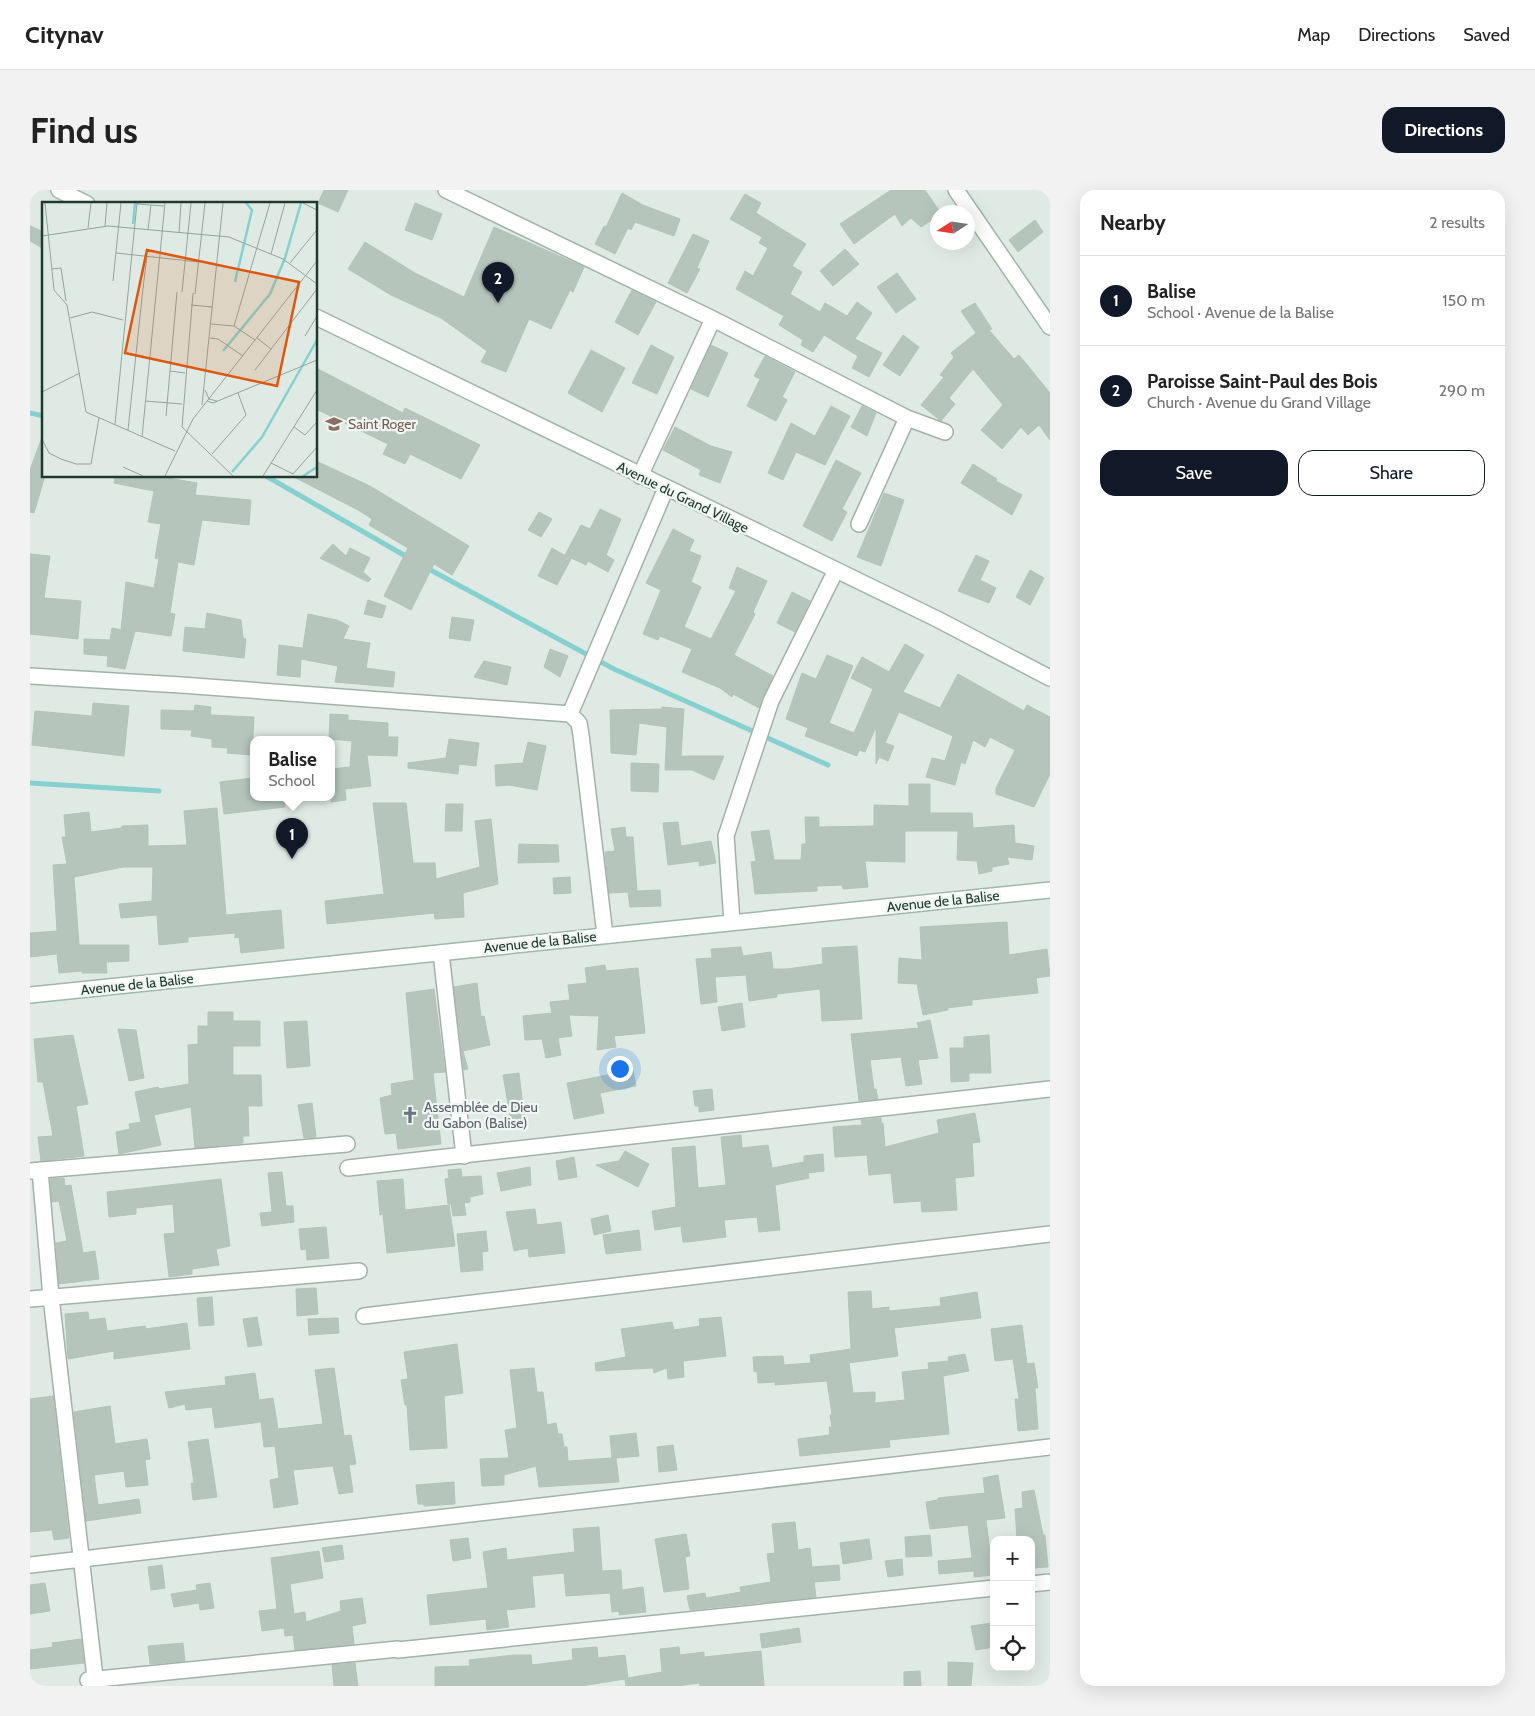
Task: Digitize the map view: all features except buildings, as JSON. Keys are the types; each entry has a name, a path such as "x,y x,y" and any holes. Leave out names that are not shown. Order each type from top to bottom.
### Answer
{"street":[{"path":"59,190 83,202"},
{"path":"446,190 713,319 907,418 944,432"},
{"path":"956,190 1050,327"},
{"name":"Avenue du Grand Village","path":"318,318 836,570 1050,678"},
{"path":"640,476 713,319"},
{"path":"859,524 907,418"},
{"path":"570,714 666,488"},
{"path":"732,922 726,836 771,701 836,570"},
{"path":"30,676 181,684 570,714 579,723 581,735 605,935"},
{"name":"Avenue de la Balise","path":"30,995 1050,890"},
{"path":"441,953 464,1156"},
{"path":"348,1168 1050,1089"},
{"path":"347,1144 35,1171 83,1561 93,1681 990,1588"},
{"path":"364,1316 1050,1234"},
{"path":"30,1299 360,1271"},
{"path":"30,1565 83,1561 1050,1447"},
{"path":"1035,1584 1050,1582"}],"waterway":[{"path":"30,413 42,416"},
{"path":"269,478 409,558"},
{"path":"425,567 614,669 828,765"},
{"path":"30,783 159,791"}],"place":[{"name":"Paroisse Saint-Paul des Bois","path":"498,303"},
{"name":"Saint Roger","path":"334,424"},
{"name":"Balise","path":"292,859"},
{"name":"Assemblée de Dieu du Gabon (Balise)","path":"410,1115"}]}
